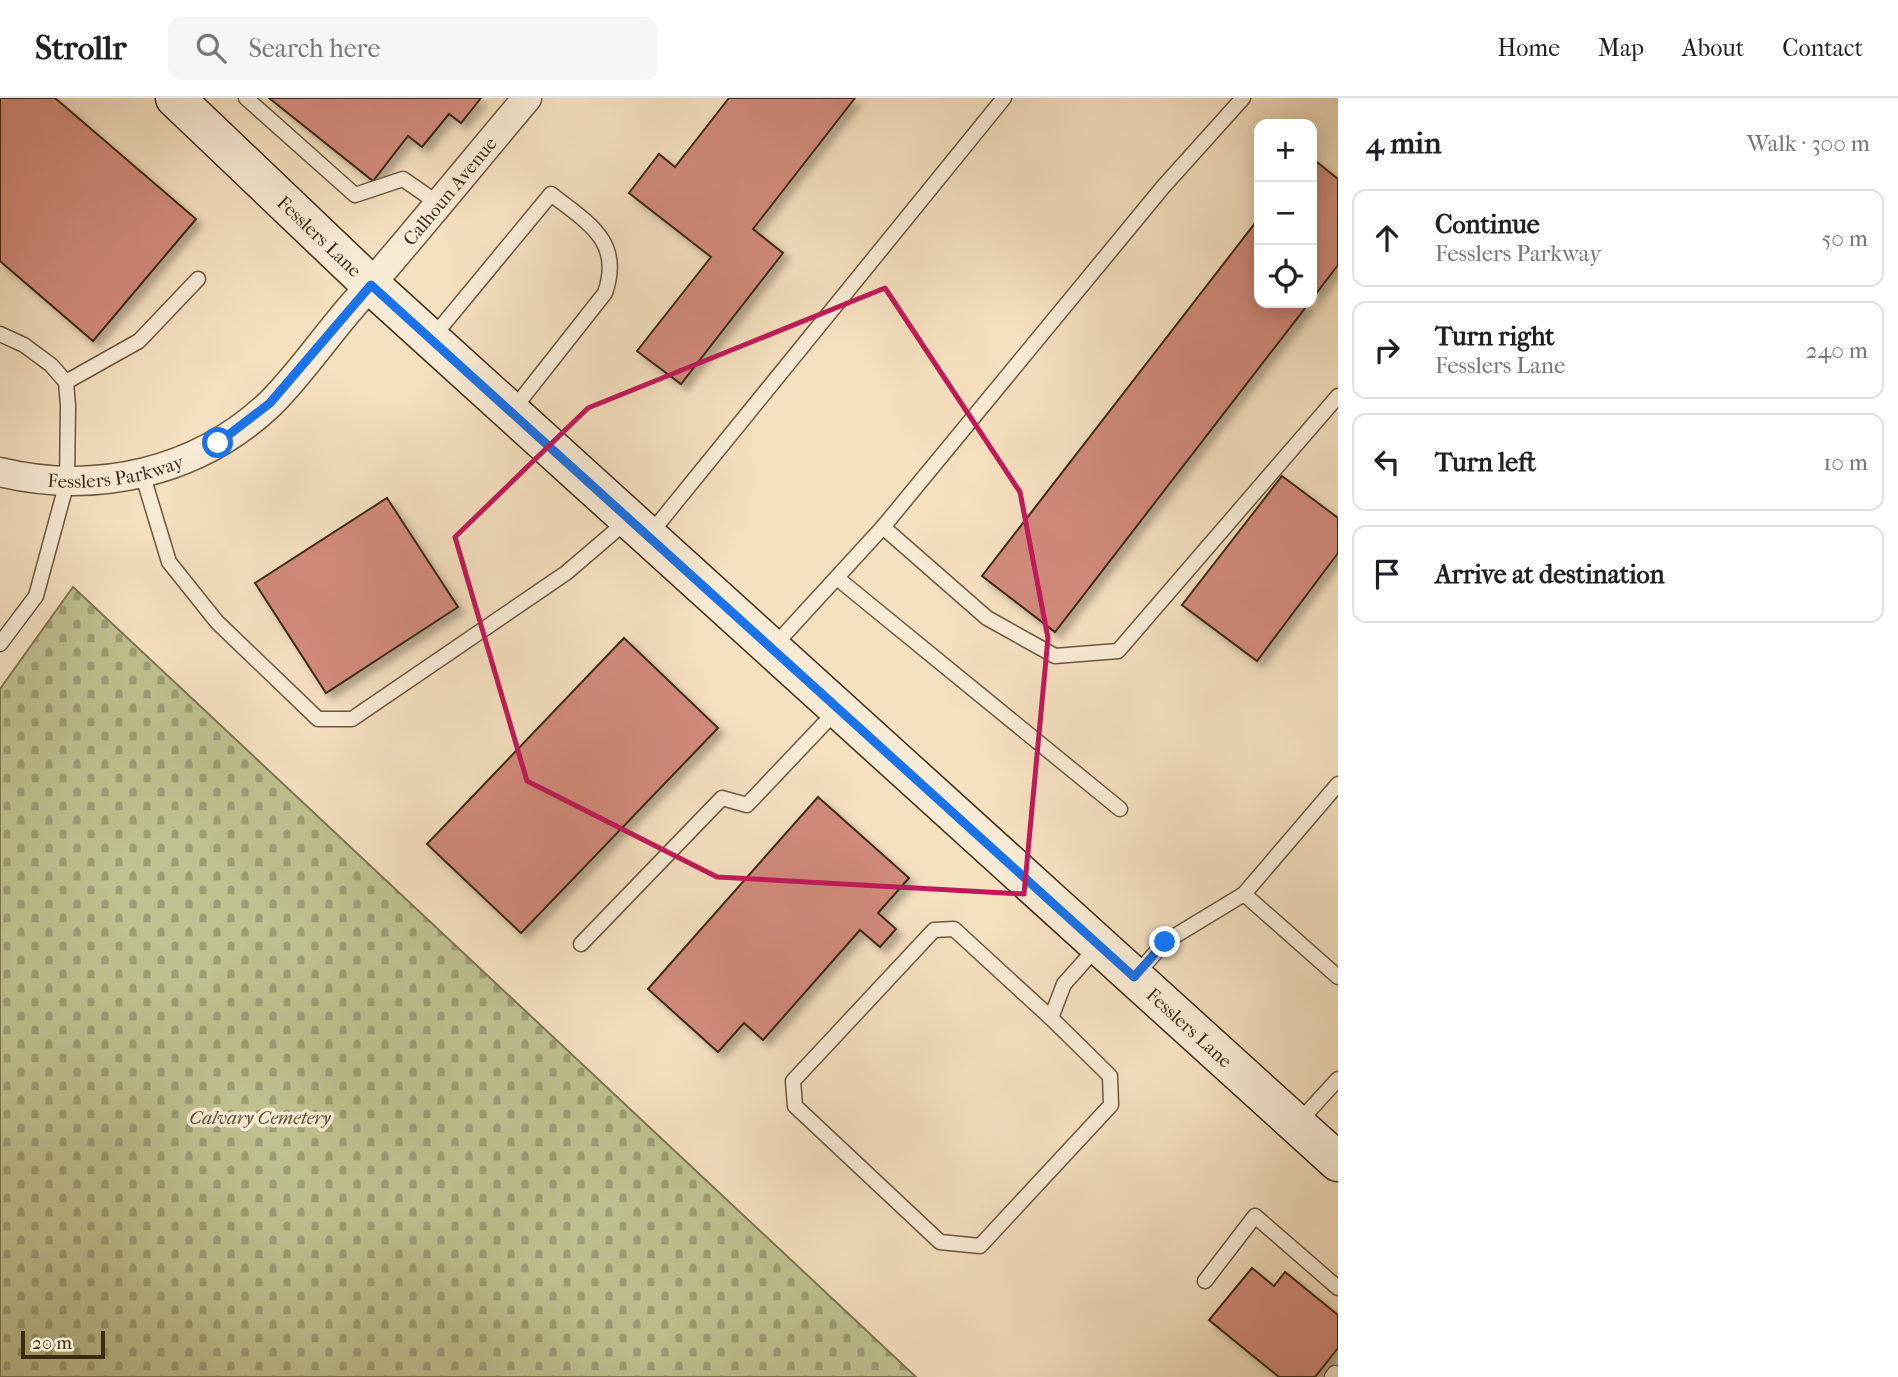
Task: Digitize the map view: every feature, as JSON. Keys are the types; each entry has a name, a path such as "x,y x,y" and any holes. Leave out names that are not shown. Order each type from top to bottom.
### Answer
{"main road":[{"name":"Fesslers Lane","path":"175,98 431,340 1338,1162"}],"street":[{"name":"Calhoun Avenue","path":"371,285 527,98"},
{"name":"Fesslers Parkway","path":"0,472 26,478 92,482 142,473 188,458 245,425 293,379 371,285"}],"lane":[{"path":"246,98 355,195 403,179 439,204"},
{"path":"142,473 169,562 217,622 318,719 352,719 566,573 639,528 1004,98"},
{"path":"771,649 883,527 1163,187 1243,98"},
{"path":"431,340 551,194 591,226 603,238 609,252 609,280 605,293 511,412"},
{"path":"66,382 139,341 198,279"},
{"path":"0,334 24,345 51,365 66,382 67,482 36,596 2,636"},
{"path":"883,527 987,618 1055,656 1118,651 1338,397"},
{"path":"836,578 1120,809"},
{"path":"581,944 722,798 747,805 838,709"},
{"path":"1134,977 1165,942 1244,894 1338,784"},
{"path":"1244,894 1338,977"},
{"path":"954,929 1051,1018 1110,1076 1111,1105 980,1246 940,1242 795,1106 793,1081 934,930 954,929"},
{"path":"1051,1018 1064,984 1099,945"},
{"path":"1297,1124 1338,1079"},
{"path":"1205,1281 1255,1216 1338,1288"},
{"path":"1332,1377 1335,1373 1338,1375"}],"highlighted area":[{"path":"885,288 1020,492 1048,638 1024,894 717,877 527,781 455,537 588,408"}],"green space":[{"name":"Calvary Cemetery","path":"73,587 916,1377 0,1377 0,689"}],"building":[{"path":"0,98 55,98 196,219 93,341 0,261"},
{"path":"269,98 481,98 461,123 449,114 422,147 408,136 373,181"},
{"path":"729,98 855,98 753,229 783,253 681,384 637,351 711,257 629,193 659,154 675,167"},
{"path":"1317,162 1338,179 1338,265 1317,292"},
{"path":"1254,224 1254,308 1305,308 1055,632 982,576"},
{"path":"1282,476 1338,518 1338,553 1257,661 1182,605"},
{"path":"387,498 458,607 326,693 255,583"},
{"path":"624,638 718,728 521,933 427,844"},
{"path":"818,797 909,878 878,913 896,929 880,947 860,930 763,1040 744,1023 718,1052 648,989"},
{"path":"1252,1268 1274,1286 1285,1272 1338,1315 1338,1348 1315,1377 1279,1377 1209,1320"}],"route":[{"path":"218,443 245,425 270,403 371,285 1134,977 1165,942"}]}
